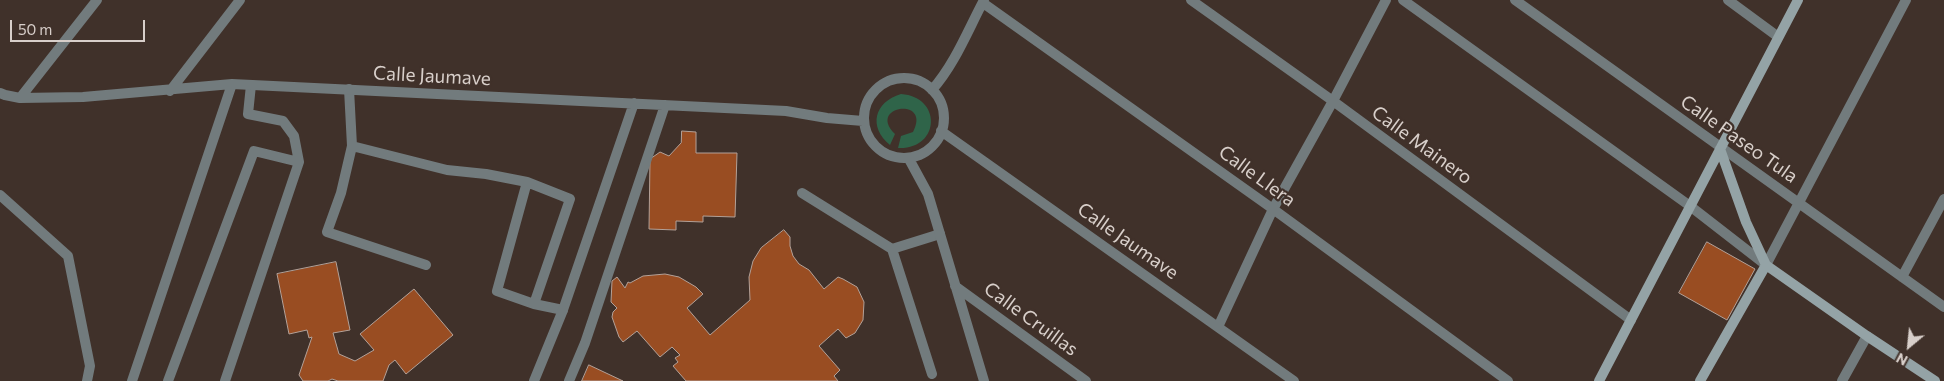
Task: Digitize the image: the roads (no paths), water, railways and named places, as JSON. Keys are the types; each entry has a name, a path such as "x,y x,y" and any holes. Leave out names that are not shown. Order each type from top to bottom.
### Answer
{"main road":[{"path":"1599,381 1777,36 1798,0"},
{"path":"1720,149 1746,222 1766,265 1935,381"},
{"path":"1700,381 1766,265"}],"street":[{"path":"20,98 97,0"},
{"path":"170,91 240,0"},
{"name":"Calle Mainero","path":"1191,0 1334,101 1631,320"},
{"path":"1218,327 1273,209 1334,101 1386,0"},
{"path":"1403,0 1690,206 1766,265 1906,0"},
{"name":"Calle Paseo Tula","path":"1515,0 1720,149 1944,307"},
{"path":"1728,0 1777,36"},
{"path":"932,90 939,82 954,56 983,1"},
{"name":"Calle Llera","path":"983,1 1273,209 1508,381"},
{"path":"903,78 924,83 932,90 942,107 944,118 941,131 932,146 924,153 908,158 893,157 883,153 868,138 863,121 865,108 868,98 883,83 903,78"},
{"path":"132,381 232,84"},
{"name":"Calle Jaumave","path":"0,93 20,98 82,97 170,91 232,84 786,111 828,118 863,121"},
{"path":"225,381 299,162 294,136 283,121 248,114 251,85"},
{"path":"349,90 352,146 341,193 327,232 426,265"},
{"path":"534,381 563,310 634,104"},
{"path":"569,381 585,343 664,105"},
{"name":"Calle Jaumave","path":"941,131 1294,381"},
{"path":"352,146 447,170 486,174 527,182 570,199 534,304"},
{"path":"168,381 254,151 299,162"},
{"path":"908,158 926,189 984,381"},
{"path":"527,182 497,291 534,304 563,310"},
{"path":"802,193 892,248 932,374"},
{"path":"0,195 68,256 90,366 87,381"},
{"path":"1902,277 1944,199"},
{"path":"892,248 940,234"},
{"name":"Calle Cruillas","path":"955,286 1086,381"},
{"path":"1842,381 1867,336"}]}
